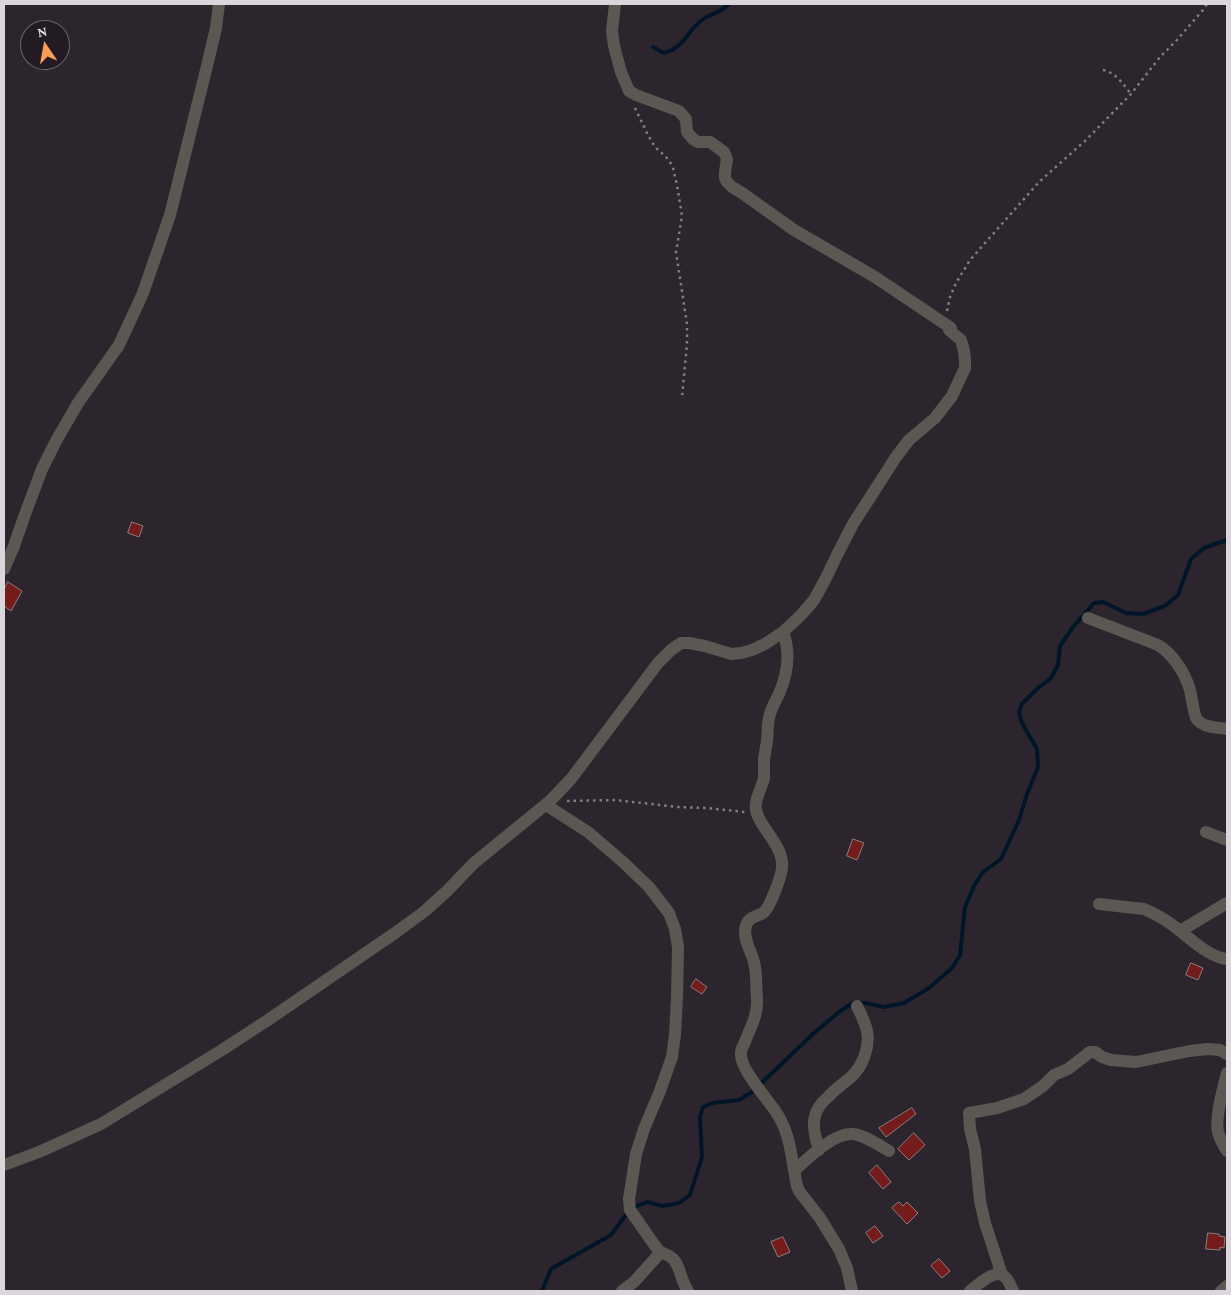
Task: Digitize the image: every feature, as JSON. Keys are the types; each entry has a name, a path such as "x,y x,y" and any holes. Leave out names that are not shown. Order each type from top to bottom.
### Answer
{"street":[{"path":"4,569 46,462 78,403 119,345 143,293 170,215 208,66 220,4"},
{"path":"4,1165 39,1152 101,1124 222,1050 425,911 448,891 474,863 548,803 571,779 653,670 671,650 681,643 705,646 731,654 741,653 765,644 783,632 814,600 852,524 896,457 909,440 935,418 952,396 965,368 965,360 961,340 949,330 951,328 839,255 794,230 732,187 725,178 727,159 724,152 710,142 698,142 693,139 687,132 686,119 679,111 629,91 620,72 614,46 612,31 615,4"},
{"path":"1088,618 1164,649 1179,667 1189,689 1198,722 1207,726 1227,729"},
{"path":"783,632 789,652 788,663 780,691 770,713 764,760 764,778 756,803 756,814 778,848 782,868 767,909 748,920 745,927 745,933 754,961 757,1009 755,1019 741,1052 741,1060 745,1070 770,1102 783,1124 799,1191 820,1218 843,1257 852,1291"},
{"path":"548,803 588,832 623,862 648,887 669,913 675,929 678,947 677,998 672,1057 636,1154 629,1199 630,1210 661,1252 675,1260 682,1282 688,1291"},
{"path":"1206,832 1227,840"},
{"path":"1180,931 1227,903"},
{"path":"1099,904 1144,909 1159,916 1200,946 1220,958 1227,959"},
{"path":"819,1150 814,1127 815,1114 820,1104 857,1070 867,1049 867,1030 857,1006"},
{"path":"1002,1275 980,1201 975,1149 968,1113 997,1108 1024,1100 1054,1075 1068,1069 1090,1052 1095,1052 1111,1060 1136,1062 1189,1051 1220,1050 1227,1054"},
{"path":"1227,1073 1220,1101 1218,1133 1227,1150"},
{"path":"794,1171 838,1136 852,1134 862,1136 889,1151"},
{"path":"622,1291 634,1282 661,1252"},
{"path":"970,1291 990,1276 999,1274 1006,1277 1013,1291"},
{"path":"1221,1291 1227,1286"},
{"path":"1221,1291 1227,1291"}],"path":[{"path":"949,330 947,309 950,296 970,260 1039,182 1086,140 1130,94 1207,4"},
{"path":"1103,70 1108,70 1116,77 1130,94"},
{"path":"629,91 648,135 655,147 666,157 673,168 677,185 682,216 676,252 687,324 682,397"},
{"path":"548,803 615,800 756,814"}],"building":[{"path":"132,522 143,526 139,537 128,533"},
{"path":"8,582 22,591 11,611 4,606 4,590"},
{"path":"853,839 864,843 857,860 847,856"},
{"path":"1191,963 1203,968 1198,980 1186,975"},
{"path":"696,979 707,987 702,994 691,987"},
{"path":"912,1108 916,1114 886,1137 879,1128"},
{"path":"914,1133 925,1145 909,1160 898,1149"},
{"path":"877,1165 891,1182 883,1189 869,1173"},
{"path":"899,1202 903,1206 907,1202 918,1213 907,1224 892,1208"},
{"path":"875,1226 883,1236 873,1243 866,1233"},
{"path":"1208,1233 1219,1234 1219,1236 1225,1237 1224,1248 1220,1247 1220,1250 1206,1249"},
{"path":"783,1237 790,1252 778,1257 771,1242"},
{"path":"939,1259 950,1271 942,1278 931,1266"}],"waterway":[{"path":"653,47 664,53 671,51 681,43 697,24 729,4"},
{"path":"633,1207 648,1202 662,1206 679,1203 690,1195 702,1157 700,1117 703,1107 712,1103 739,1100 752,1092 813,1034 853,1003 865,1003 884,1007 904,1003 929,988 952,968 960,955 965,907 974,886 983,872 1001,859 1019,820 1038,767 1037,749 1022,723 1019,712 1022,704 1051,678 1058,665 1060,646 1073,627 1094,603 1103,602 1126,613 1143,614 1165,606 1178,595 1191,559 1204,548 1227,540"},
{"path":"542,1291 551,1269 611,1235 628,1212"}]}
